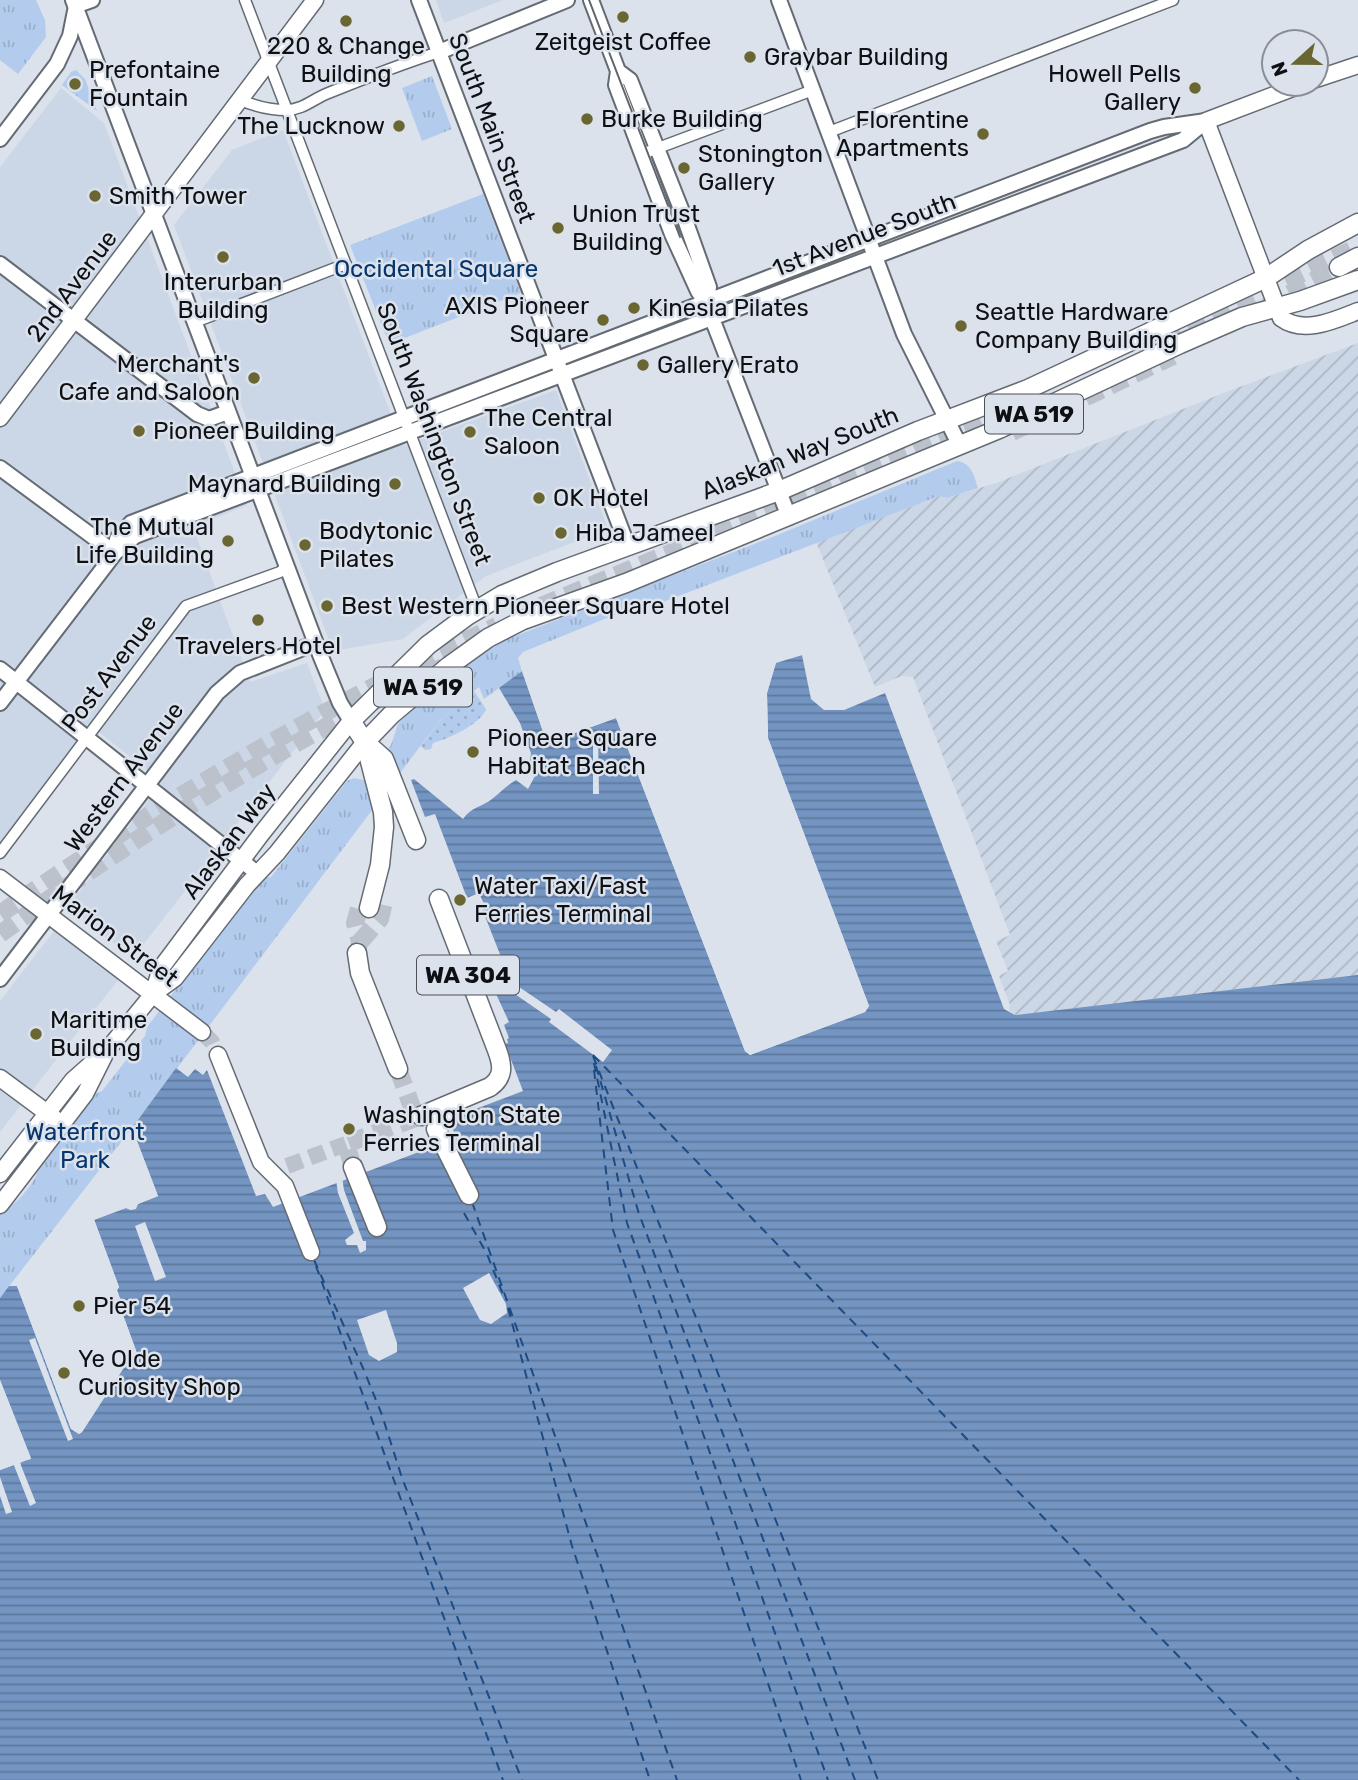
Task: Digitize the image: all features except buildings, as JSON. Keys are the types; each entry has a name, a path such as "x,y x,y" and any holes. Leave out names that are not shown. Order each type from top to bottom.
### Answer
{"highway":[{"name":"Alaskan Way South","path":"351,721 428,645 477,609 502,595 779,491 945,420 1028,389 1266,278 1308,250 1358,223"},
{"path":"1339,267 1358,257"},
{"path":"1277,307 1358,280"},
{"name":"WA 519","path":"365,742 392,714 436,676 488,638 523,620 789,517 1038,412 1242,317 1277,307"},
{"path":"351,721 365,742 384,759 416,840"},
{"path":"365,742 383,812 384,827 380,865 371,906"},
{"name":"WA 304","path":"439,899 500,1059"},
{"path":"357,953 360,973 398,1069"},
{"path":"469,1195 425,1114 490,1087 500,1078 500,1059"},
{"path":"439,1139 438,1123 447,1110 497,1090 504,1074 500,1059"},
{"path":"353,1167 377,1227"}],"main road":[{"path":"75,2 92,0"},
{"name":"2nd Avenue","path":"0,418 315,0"},
{"name":"South Main Street","path":"419,0 628,547"},
{"path":"439,52 567,0"},
{"path":"591,0 618,71 616,85 642,154 681,255 709,310 789,517"},
{"path":"779,0 904,334 959,444"},
{"path":"0,139 57,64 70,36 75,2"},
{"path":"75,2 316,643 340,703 351,721"},
{"path":"1330,74 1358,65"},
{"path":"618,71 630,80 658,148 709,287 709,310"},
{"name":"1st Avenue South","path":"0,703 115,553 135,536 255,483 709,310 869,240 1150,131 1206,121 1266,98"},
{"path":"1206,121 1281,318 1301,326 1318,325 1358,311"},
{"name":"1st Avenue South","path":"709,310 875,256 1183,140 1206,121"},
{"path":"0,264 197,414 209,419 228,412"},
{"path":"0,468 115,553"},
{"name":"Western Avenue","path":"0,979 217,692 240,673 316,643"},
{"path":"0,669 257,873"},
{"name":"Alaskan Way","path":"153,994 161,968 351,721"},
{"name":"Alaskan Way","path":"0,1174 77,1076 109,1048 153,994 175,978 365,742"},
{"name":"Marion Street","path":"0,878 202,1032"},
{"name":"Alaskan Way","path":"0,1205 89,1087 109,1048"},
{"path":"218,1055 261,1162 282,1172 311,1252"},
{"path":"0,1077 62,1123"}],"street":[{"name":"South Washington Street","path":"245,0 477,609"},
{"path":"829,132 1173,0"},
{"path":"238,99 256,107 288,110 302,107 321,96 439,52"},
{"path":"642,154 813,90"},
{"path":"195,322 346,264"},
{"name":"Post Avenue","path":"0,853 186,606 280,572 287,566"}],"shaded area":[{"path":"436,0 503,0 444,23"},
{"path":"61,88 104,123 247,505 193,527 250,682 307,663 325,710 133,958 68,907 162,782 90,725 0,843 0,167"},
{"path":"283,130 403,446 556,390 608,529 486,576 403,639 333,651 174,225 232,150"},
{"path":"1358,343 1358,977 1018,1017 1009,1010 1010,1005 999,976 1008,971 996,941 1010,935 913,677 902,676 875,687 816,542 939,496 947,498 996,483"},
{"path":"802,655 811,699 824,710 844,710 885,693 1004,1009 1015,1015 1358,975 1358,1780 0,1780 0,1496 6,1514 12,1512 0,1470 14,1465 30,1505 20,1462 31,1459 0,1380 0,1298 9,1286 17,1286 71,1429 79,1434 127,1362 138,1356 123,1315 125,1313 117,1290 119,1287 94,1219 126,1208 131,1210 138,1204 158,1196 132,1128 176,1068 188,1077 195,1069 203,1075 207,1070 256,1196 265,1194 273,1207 456,1138 449,1119 523,1091 505,1044 509,1038 504,1025 509,1022 491,983 496,981 505,967 481,906 484,904 479,893 467,898 435,814 425,817 411,780 414,779 463,819 516,780 528,789 535,776 529,771 531,753 520,723 499,688 522,671 547,743 616,718 745,1051 750,1055 865,1012 869,1006 768,738 767,693 776,662"},
{"name":"Maritime Building","path":"54,931 118,980 0,1132 0,1001"}],"green space":[{"path":"0,0 36,0 45,20 46,37 18,74 0,60"},
{"path":"76,70 85,79 97,111 62,85 71,72"},
{"path":"432,76 452,129 422,141 402,88"},
{"name":"Occidental Square","path":"483,194 521,293 389,344 350,245"},
{"name":"Waterfront Park","path":"957,461 969,467 978,488 947,498 939,496 663,602 649,601 523,652 518,658 522,671 484,699 479,687 474,691 440,721 425,740 0,1298 0,1214 28,1189 39,1166 93,1095 102,1091 145,1036 147,1027 252,889 262,878 271,877 347,781 354,778 364,780 391,745 398,724 422,699 476,657 510,638 770,538"},
{"path":"474,691 486,709 483,715 463,730 433,743 431,749 425,750 421,746 440,721"}],"pier":[{"path":"801,651 802,655 776,663 767,693 768,738 869,1006 865,1012 750,1055 745,1051 616,718 547,743 521,668 526,670 549,739 615,715 619,716 747,1049 751,1051 865,1006 765,739 764,692 773,661"},
{"path":"593,734 598,734 599,794 593,794"},
{"path":"500,974 556,1012 559,1009 612,1050 603,1062 549,1022 551,1019 496,981"},
{"path":"132,1128 158,1196 138,1204 136,1209 126,1208 94,1220 119,1287 117,1290 125,1314 123,1315 138,1356 127,1363 79,1434 71,1429 17,1286 9,1286 17,1282 20,1284 74,1427 78,1430 125,1360 134,1355 113,1291 115,1286 91,1219 125,1205 132,1206 136,1201 154,1194 129,1131"},
{"path":"342,1177 344,1190 363,1241 366,1241 366,1250 360,1253 357,1245 347,1245 345,1240 354,1233 338,1193 336,1180"},
{"path":"145,1222 166,1277 155,1281 135,1226"},
{"path":"489,1273 506,1304 507,1313 491,1324 480,1320 463,1288"},
{"path":"386,1310 397,1343 397,1352 379,1361 369,1355 357,1320"},
{"path":"35,1338 73,1439 68,1441 29,1340"},
{"path":"0,1380 31,1458 20,1463 36,1503 30,1506 14,1465 0,1470 0,1466 27,1456 0,1390"}],"ferry route":[{"path":"593,1055 1299,1780"},
{"path":"593,1056 878,1780"},
{"path":"594,1063 627,1223 828,1780"},
{"path":"596,1066 639,1214 855,1780"},
{"path":"594,1070 613,1230 801,1780"},
{"path":"472,1202 677,1780"},
{"path":"464,1213 487,1254 504,1297"},
{"path":"314,1260 382,1415 402,1478 522,1780"},
{"path":"316,1266 503,1780"},
{"path":"508,1308 572,1546 650,1780"}],"tunnel":[{"path":"1141,354 1237,304 1358,247"},
{"path":"1266,307 1331,271"},
{"path":"1012,432 1173,356"},
{"path":"541,606 1043,400"},
{"path":"0,914 120,834 242,759 368,690 497,626"},
{"path":"0,934 106,860 216,790 328,726 443,667"},
{"path":"360,942 380,919 384,902"},
{"path":"359,909 355,923 360,942"},
{"path":"202,1032 212,1042 218,1055"},
{"path":"398,1069 416,1118"},
{"path":"353,1167 346,1144 421,1116"},
{"path":"287,1166 346,1144"}],"tram line":[{"path":"589,0 680,237"}],"place":[{"name":"Zeitgeist Coffee","path":"623,17"},
{"name":"220 & Change Building","path":"346,21"},
{"name":"Graybar Building","path":"750,57"},
{"name":"Prefontaine Fountain","path":"75,84"},
{"name":"Howell Pells Gallery","path":"1195,88"},
{"name":"Burke Building","path":"587,119"},
{"name":"The Lucknow","path":"399,126"},
{"name":"Florentine Apartments","path":"983,134"},
{"name":"Stonington Gallery","path":"684,168"},
{"name":"Smith Tower","path":"95,196"},
{"name":"Union Trust Building","path":"558,228"},
{"name":"Interurban Building","path":"223,257"},
{"name":"Kinesia Pilates","path":"634,308"},
{"name":"AXIS Pioneer Square","path":"603,320"},
{"name":"Seattle Hardware Company Building","path":"961,326"},
{"name":"Gallery Erato","path":"643,365"},
{"name":"Merchant's Cafe and Saloon","path":"254,378"},
{"name":"Pioneer Building","path":"139,431"},
{"name":"The Central Saloon","path":"470,432"},
{"name":"Maynard Building","path":"395,484"},
{"name":"OK Hotel","path":"539,498"},
{"name":"Hiba Jameel","path":"561,533"},
{"name":"The Mutual Life Building","path":"228,541"},
{"name":"Bodytonic Pilates","path":"305,545"},
{"name":"Best Western Pioneer Square Hotel","path":"327,606"},
{"name":"Travelers Hotel","path":"258,620"},
{"name":"Pioneer Square Habitat Beach","path":"473,752"},
{"name":"Water Taxi/Fast Ferries Terminal","path":"460,900"},
{"name":"Maritime Building","path":"36,1034"},
{"name":"Washington State Ferries Terminal","path":"349,1129"},
{"name":"Pier 54","path":"79,1306"},
{"name":"Ye Olde Curiosity Shop","path":"64,1373"}]}
